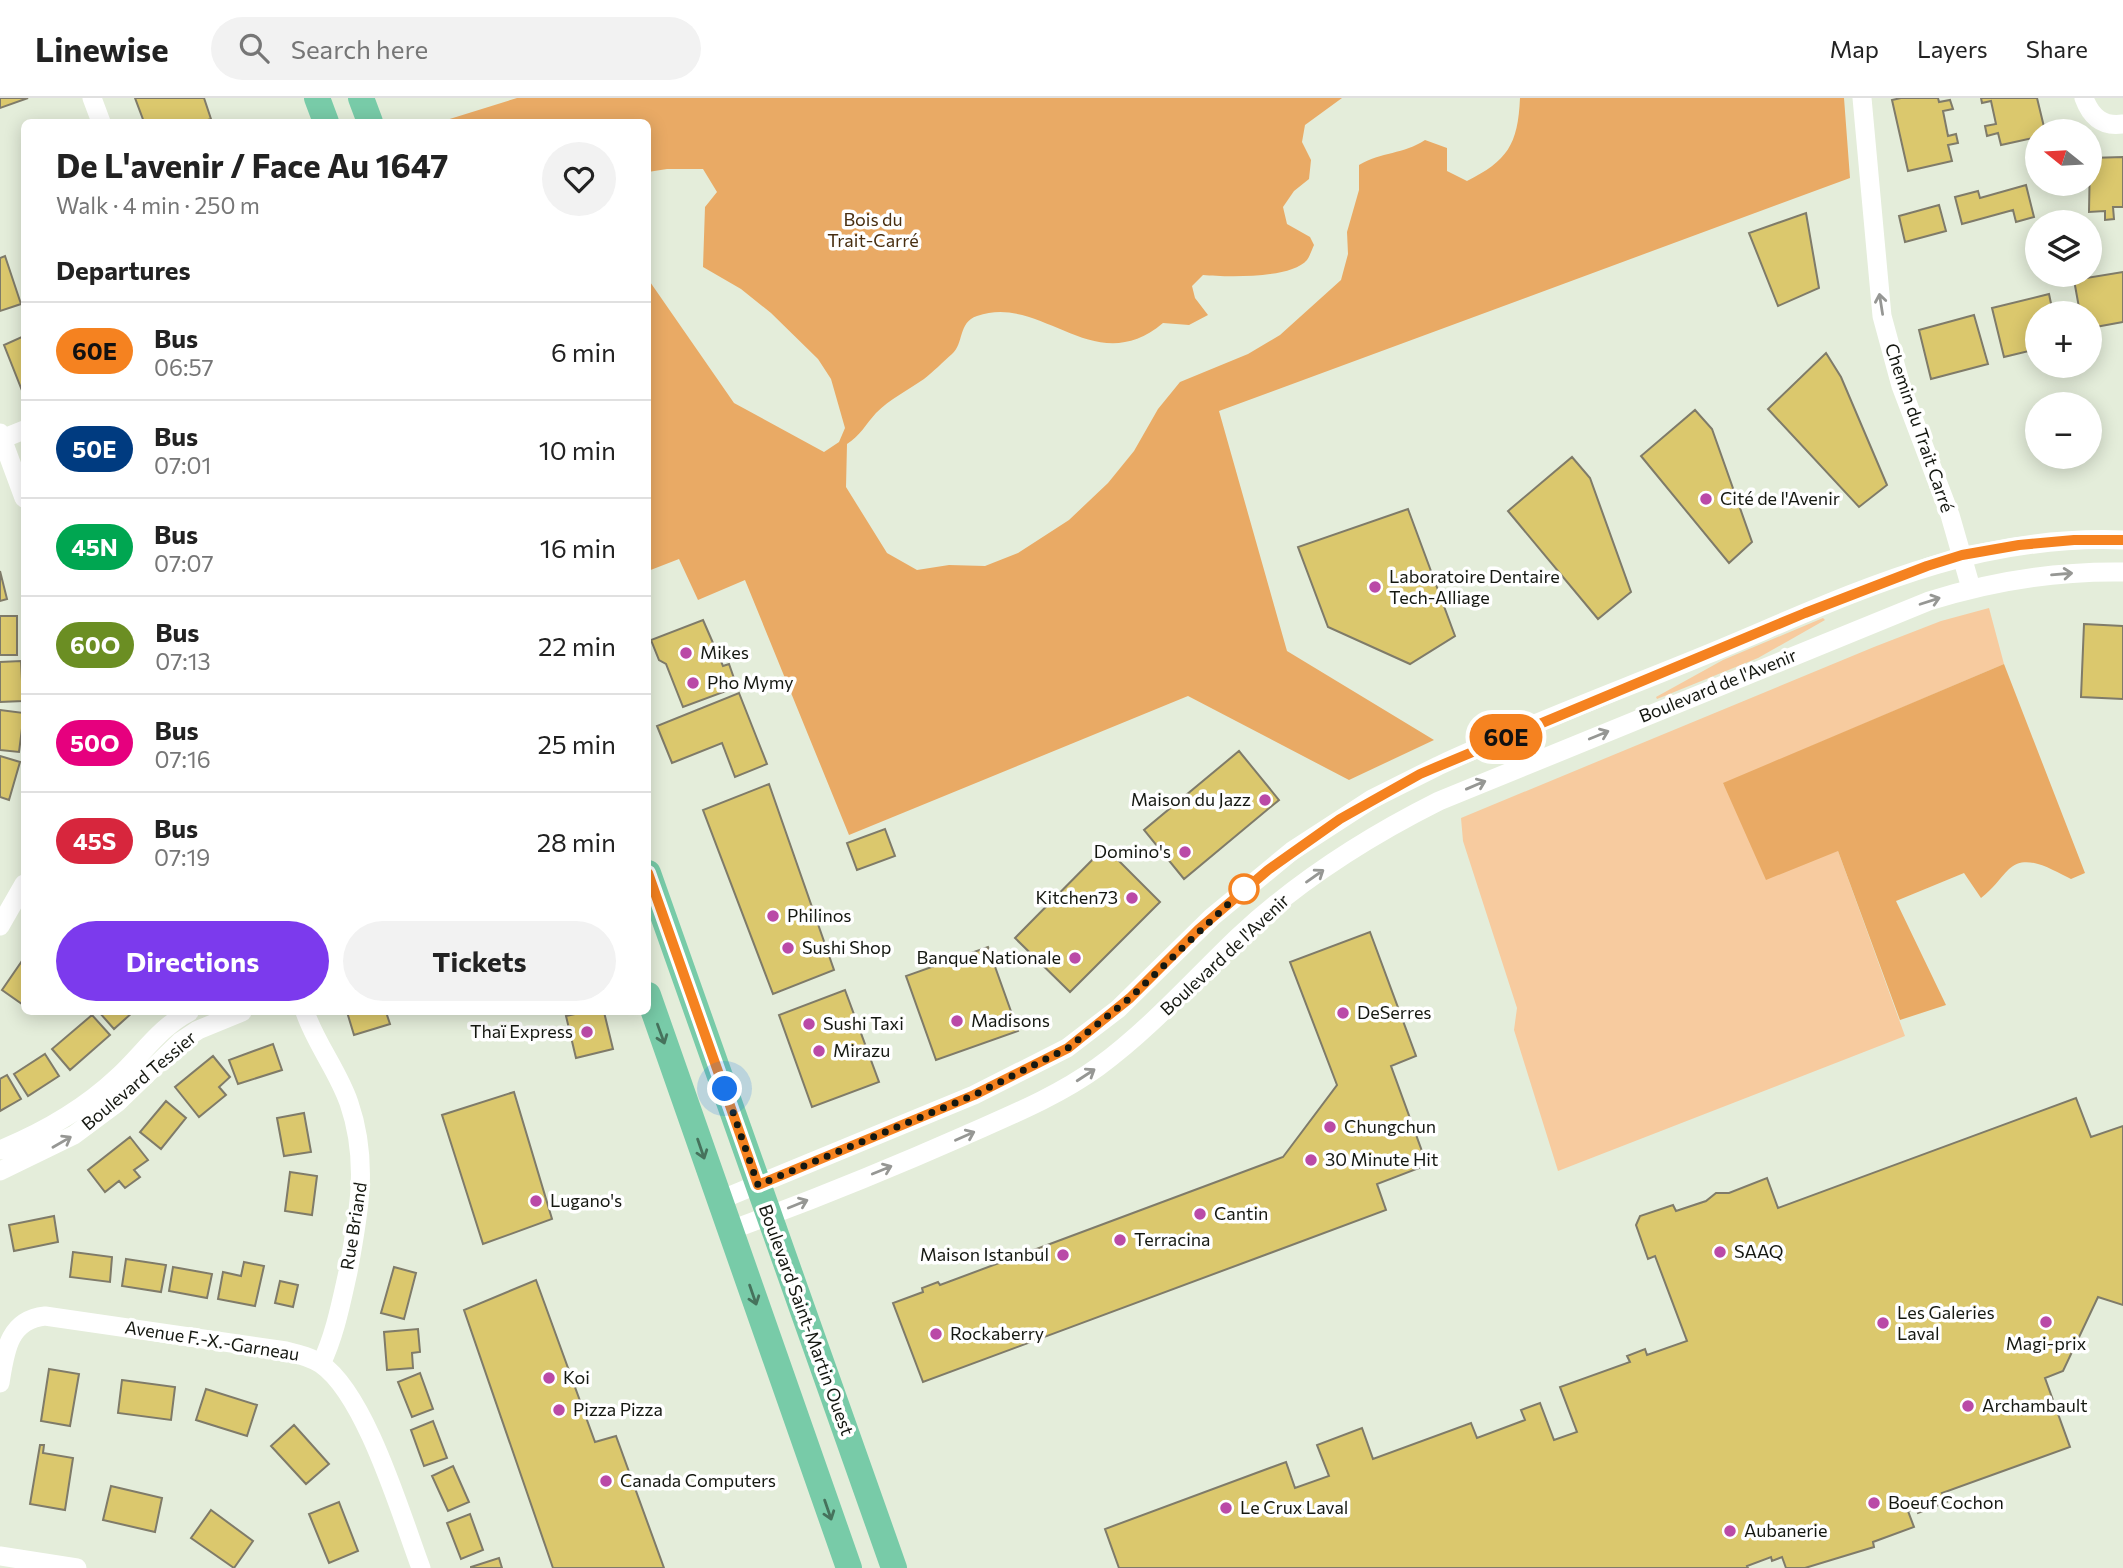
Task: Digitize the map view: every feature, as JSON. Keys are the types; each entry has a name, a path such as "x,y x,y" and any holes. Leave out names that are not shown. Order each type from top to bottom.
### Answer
{"main road":[{"path":"317,98 325,119"},
{"path":"361,98 369,119"},
{"name":"Boulevard Saint-Martin Ouest","path":"651,882 894,1568"},
{"path":"651,1004 849,1568"}],"street":[{"path":"92,98 100,119"},
{"name":"Chemin du Trait Carré","path":"1862,98 1882,316 1901,386 1962,555 1971,588"},
{"path":"2084,98 2099,120 2112,126 2123,124"},
{"path":"21,431 1,436 21,490"},
{"name":"Boulevard de l'Avenir","path":"720,1200 974,1095 1068,1048 1130,998 1199,929 1268,870 1305,841 1385,792 1475,750 1885,581 1962,555 2048,541 2123,540"},
{"name":"Boulevard de l'Avenir","path":"731,1230 993,1124 1073,1083 1136,1037 1239,936 1289,895 1364,842 1406,818 1480,783 1889,615 1971,588 2065,573 2123,572"},
{"path":"0,926 21,889"},
{"name":"Boulevard Tessier","path":"0,1150 57,1123 90,1101 120,1075 163,1030 185,1015"},
{"name":"Boulevard Tessier","path":"0,1171 74,1135 117,1103 180,1042 198,1030 235,1015"},
{"name":"Rue Briand","path":"306,1015 348,1099 356,1127 362,1171 359,1215 341,1305 321,1364"},
{"name":"Avenue F.-X.-Garneau","path":"0,1382 11,1335 22,1323 45,1316 286,1351 321,1364 344,1386 359,1409 421,1568"},
{"path":"0,1556 77,1568"}],"shaded area":[{"path":"1989,608 2004,664 1723,784 1838,851 1905,1036 1558,1171 1514,1030 1517,1008 1463,841 1461,818 1874,647 1941,621"},
{"path":"1823,618 1825,620 1758,658 1657,699 1656,697 1723,660"}],"green space":[{"name":"Bois du Trait-Carré","path":"517,98 1342,98 1305,125 1302,142 1311,160 1309,179 1294,191 1283,207 1287,224 1310,237 1314,245 1307,260 1299,266 1273,274 1203,275 1192,286 1195,298 1208,315 1189,325 1163,323 1138,338 1114,343 1091,340 1024,316 1001,312 977,316 967,323 952,354 924,379 881,408 847,444 846,487 887,553 917,570 949,565 985,566 1018,553 1069,520 1108,483 1134,451 1158,409 1180,382 1248,354 1280,335 1341,280 1348,254 1347,232 1359,190 1359,165 1367,161 1425,140 1447,148 1447,171 1467,181 1492,166 1508,150 1516,128 1520,98 1844,98 1850,178 1219,411 1287,651 1434,740 1349,780 1188,696 849,835 745,580 698,600 679,559 651,570 651,283 734,403 824,452 839,442 845,428 831,379 818,359 771,313 741,289 703,267 705,207 717,192 703,169 651,172 651,119 450,119"},
{"path":"2004,664 2085,873 2071,879 2040,865 2024,862 2009,869 1981,898 1964,873 1896,901 1946,1005 1900,1020 1838,851 1766,880 1723,783"}],"building":[{"path":"0,98 28,98 0,108"},
{"path":"135,98 204,98 211,119 143,119"},
{"path":"1938,98 1939,102 1950,100 1953,109 1943,111 1948,136 1956,134 1958,143 1948,145 1952,161 1908,171 1892,100"},
{"path":"1981,98 2037,98 2042,119 2025,119 2025,140 2001,145 1998,133 1987,136 1985,126 1996,124 1991,101 1982,103"},
{"path":"2123,157 2123,207 2113,207 2114,219 2105,220 2105,211 2089,210 2089,196 2102,196 2102,158"},
{"path":"2025,185 2025,196 2029,196 2032,210 2025,210 2025,220 2016,222 2013,210 1962,224 1955,197 1978,191 1980,198"},
{"path":"1939,205 1946,231 1905,242 1899,216"},
{"path":"1806,213 1819,288 1778,306 1749,233"},
{"path":"5,256 21,304 0,311 0,258"},
{"path":"2123,272 2123,322 2102,326 2102,301 2078,301 2075,287 2102,287 2102,275"},
{"path":"2049,294 2050,301 2025,301 2025,352 2004,357 1992,308"},
{"path":"1974,315 1988,364 1931,379 1919,330"},
{"path":"21,337 21,388 4,345"},
{"path":"1826,353 1841,377 1887,485 1859,507 1768,409"},
{"name":"Cité de l'Avenir","path":"1695,410 1712,429 1752,542 1729,563 1641,456"},
{"path":"1572,457 1590,478 1631,592 1598,619 1508,511"},
{"name":"Laboratoire Dentaire Tech-Alliage","path":"1408,509 1455,636 1410,664 1328,627 1298,547"},
{"path":"0,571 7,599 0,601"},
{"path":"0,616 17,616 17,655 0,655"},
{"path":"703,620 723,666 729,664 737,687 683,707 666,664 659,660 651,640"},
{"path":"2084,624 2123,626 2123,699 2081,697"},
{"path":"21,661 21,701 0,702 0,662"},
{"path":"739,693 767,764 735,777 722,743 672,763 657,726"},
{"path":"0,710 21,713 19,752 0,750"},
{"path":"1239,751 1279,800 1184,879 1144,830"},
{"path":"0,756 20,762 9,800 0,797"},
{"path":"769,784 834,970 773,994 703,810"},
{"path":"885,829 895,856 857,870 847,843"},
{"path":"1105,847 1160,902 1070,992 1015,938"},
{"path":"1370,932 1416,1056 1391,1066 1427,1165 1377,1184 1386,1210 923,1382 893,1303 923,1292 922,1288 938,1282 940,1285 1283,1157 1337,1085 1290,962"},
{"path":"988,947 1018,1031 936,1060 906,976"},
{"path":"21,962 21,1003 2,990"},
{"path":"845,990 879,1082 812,1107 779,1015"},
{"path":"92,1015 110,1035 70,1070 52,1049"},
{"path":"102,1015 130,1015 114,1029"},
{"path":"348,1015 387,1015 390,1024 354,1035"},
{"path":"605,1015 613,1049 576,1058 566,1016"},
{"path":"273,1044 282,1070 238,1084 229,1060"},
{"path":"45,1054 59,1076 28,1096 14,1074"},
{"path":"213,1056 230,1077 219,1087 226,1095 199,1117 175,1087"},
{"path":"7,1075 21,1099 0,1111 0,1079"},
{"path":"514,1092 552,1219 483,1244 442,1115"},
{"name":"Les Galeries Laval","path":"2076,1098 2091,1137 2123,1126 2123,1305 2098,1297 2063,1371 2045,1378 2070,1447 1942,1493 1947,1502 1918,1513 1916,1508 1908,1511 1914,1527 1873,1542 1874,1547 1805,1568 1786,1568 1782,1557 1772,1561 1771,1557 1747,1566 1748,1568 1119,1568 1105,1529 1286,1462 1295,1488 1329,1476 1317,1445 1362,1428 1373,1459 1471,1423 1477,1438 1525,1420 1521,1410 1540,1403 1554,1440 1577,1432 1560,1387 1630,1362 1627,1356 1645,1349 1647,1355 1687,1341 1655,1256 1648,1259 1636,1225 1640,1216 1673,1205 1676,1211 1706,1201 1716,1193 1729,1193 1767,1178 1778,1208"},
{"path":"166,1101 186,1118 161,1149 140,1132"},
{"path":"304,1113 311,1152 284,1156 277,1118"},
{"path":"130,1137 148,1160 134,1170 140,1177 125,1188 119,1181 105,1192 88,1170"},
{"path":"290,1172 317,1176 312,1215 285,1211"},
{"path":"54,1216 58,1242 14,1251 9,1225"},
{"path":"73,1252 112,1257 110,1282 70,1277"},
{"path":"126,1259 166,1265 161,1292 122,1286"},
{"path":"244,1262 264,1266 255,1306 218,1299 223,1272 241,1276"},
{"path":"173,1267 212,1274 207,1298 169,1291"},
{"path":"394,1267 416,1273 404,1319 381,1313"},
{"path":"536,1280 595,1442 616,1436 664,1568 553,1568 464,1310"},
{"path":"280,1281 298,1285 293,1307 275,1303"},
{"path":"418,1329 420,1352 412,1353 413,1368 387,1370 384,1332"},
{"path":"49,1369 79,1374 70,1426 41,1421"},
{"path":"420,1373 433,1409 412,1417 398,1382"},
{"path":"122,1380 175,1387 171,1420 118,1413"},
{"path":"206,1389 257,1405 247,1436 196,1420"},
{"path":"433,1421 447,1458 424,1466 411,1430"},
{"path":"294,1425 329,1464 306,1484 271,1446"},
{"path":"40,1445 44,1445 43,1453 73,1458 65,1510 30,1504"},
{"path":"453,1466 469,1502 448,1511 432,1476"},
{"path":"111,1486 162,1498 155,1532 103,1520"},
{"path":"339,1502 358,1551 329,1563 309,1514"},
{"path":"211,1510 253,1541 234,1568 191,1538"},
{"path":"470,1514 483,1550 461,1559 447,1523"},
{"path":"499,1558 502,1568 471,1568 471,1567"}],"bus line":[{"name":"60E","path":"651,881 758,1185 974,1095 1035,1067 1068,1048 1130,998 1237,895 1305,841 1372,799 1420,774 1805,613 1927,566 1962,555 2048,541 2123,540"}],"place":[{"name":"Cité de l'Avenir","path":"1706,499"},
{"name":"Laboratoire Dentaire Tech-Alliage","path":"1375,587"},
{"name":"Mikes","path":"686,653"},
{"name":"Pho Mymy","path":"693,683"},
{"name":"Maison du Jazz","path":"1265,800"},
{"name":"Domino's","path":"1185,852"},
{"name":"Kitchen73","path":"1132,898"},
{"name":"Philinos","path":"773,916"},
{"name":"Sushi Shop","path":"788,948"},
{"name":"Banque Nationale","path":"1075,958"},
{"name":"DeSerres","path":"1343,1013"},
{"name":"Madisons","path":"957,1021"},
{"name":"Sushi Taxi","path":"809,1024"},
{"name":"Thaï Express","path":"587,1032"},
{"name":"Mirazu","path":"819,1051"},
{"name":"Chungchun","path":"1330,1127"},
{"name":"30 Minute Hit","path":"1311,1160"},
{"name":"Lugano's","path":"536,1201"},
{"name":"Cantin","path":"1200,1214"},
{"name":"Terracina","path":"1120,1240"},
{"name":"SAAQ","path":"1720,1252"},
{"name":"Maison Istanbul","path":"1063,1255"},
{"name":"Magi-prix","path":"2046,1322"},
{"name":"Les Galeries Laval","path":"1883,1323"},
{"name":"Rockaberry","path":"936,1334"},
{"name":"Koi","path":"549,1378"},
{"name":"Archambault","path":"1968,1406"},
{"name":"Pizza Pizza","path":"559,1410"},
{"name":"Canada Computers","path":"606,1481"},
{"name":"Boeuf Cochon","path":"1874,1503"},
{"name":"Le Crux Laval","path":"1226,1508"},
{"name":"Aubanerie","path":"1730,1531"}],"route":[{"path":"725,1089 758,1185 792,1172 974,1095 1035,1067 1068,1048 1130,998 1199,929 1244,889"}]}
